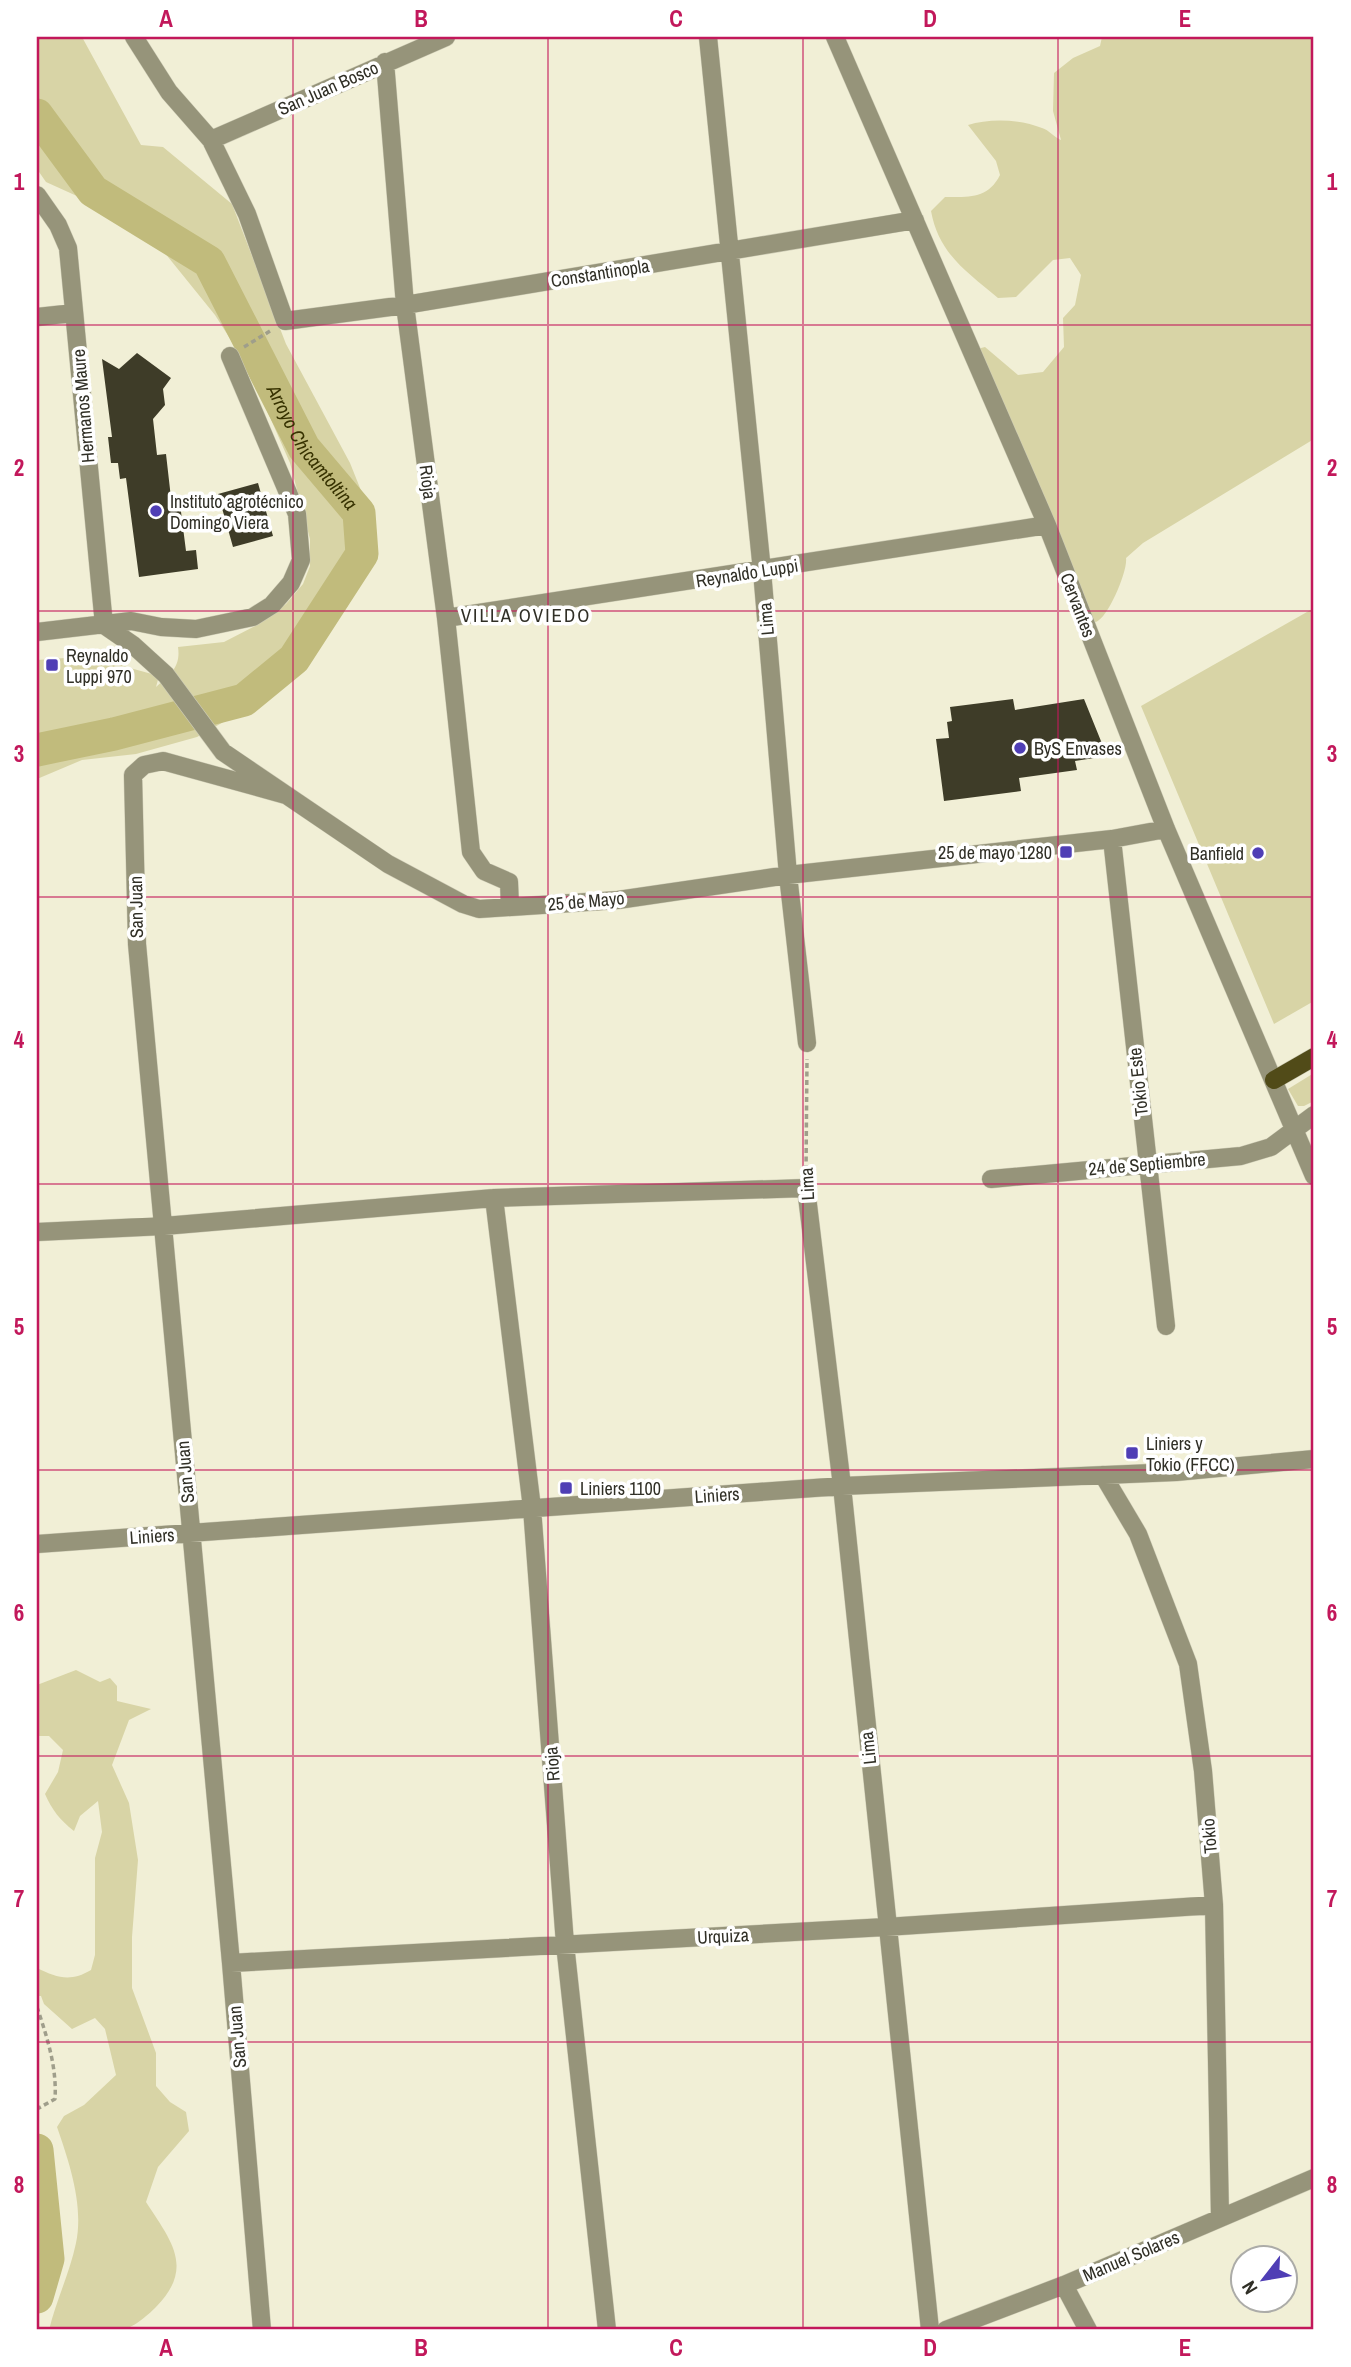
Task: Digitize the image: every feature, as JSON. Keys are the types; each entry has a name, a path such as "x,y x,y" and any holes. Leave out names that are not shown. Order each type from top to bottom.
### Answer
{"main road":[{"path":"1274,1080 1314,1056"}],"street":[{"path":"134,37 169,92 211,140 247,214 285,321"},
{"name":"San Juan Bosco","path":"211,140 446,37"},
{"name":"Lima","path":"708,37 762,571 788,875 807,1043"},
{"name":"Cervantes","path":"835,37 1047,525 1166,829 1314,1176"},
{"name":"Rioja","path":"385,62 405,305 446,618 471,852 484,871 509,882 510,907"},
{"name":"Hermanos Maure","path":"38,200 58,225 68,248 104,625"},
{"name":"Constantinopla","path":"285,321 405,305 915,220"},
{"path":"37,317 75,313"},
{"path":"37,632 131,621 161,627 196,629 253,617 272,605 291,583 301,560 297,514 230,356"},
{"name":"Reynaldo Luppi","path":"446,618 1047,525"},
{"name":"25 de Mayo","path":"104,625 133,645 166,675 223,752 388,864 463,904 479,909 618,900 788,875 1112,839 1166,829"},
{"name":"San Juan","path":"262,2330 137,944 134,775 144,765 163,761 286,795"},
{"name":"Tokio Este","path":"1112,839 1166,1326"},
{"name":"24 de Septiembre","path":"991,1178 1256,1153 1271,1147 1314,1115"},
{"path":"37,1232 164,1226 494,1198 806,1188"},
{"name":"Lima","path":"806,1188 842,1486 930,2330"},
{"name":"Rioja","path":"494,1198 532,1508 565,1944 607,2330"},
{"name":"Liniers","path":"37,1544 842,1486 1103,1475 1314,1459"},
{"name":"Tokio","path":"1103,1475 1138,1534 1188,1664 1203,1771 1214,1905 1220,2217"},
{"name":"Urquiza","path":"231,1963 886,1927 1214,1905"},
{"name":"Manuel Solares","path":"946,2330 1064,2285 1314,2178"},
{"path":"1064,2285 1088,2330"}],"path":[{"path":"230,356 285,321"},
{"name":"Lima","path":"806,1188 807,1043"},
{"path":"37,2007 50,2044 55,2099 37,2109"}],"shaded area":[{"path":"37,37 82,37 141,145 163,147 232,204 286,344 350,463 374,523 367,571 347,607 295,670 227,720 197,737 136,754 82,760 37,779 37,660 106,655 123,666 159,676 156,687 176,665 178,647 224,642 259,624 286,604 303,584 310,566 310,539 290,463 248,367 215,315 143,226 46,182 37,169"},
{"path":"1102,37 1314,37 1314,439 1143,543 1126,558 1124,573 1116,593 1106,612 1096,622 1090,620 977,349 985,347 1018,375 1043,372 1064,347 1063,318 1075,305 1081,275 1070,258 1053,260 1016,297 998,298 965,270 947,250 940,239 931,211 945,197 984,193 1000,175 996,161 968,125 995,120 1015,121 1045,129 1061,140 1053,111 1054,73 1073,58 1100,46"},
{"name":"Banfield","path":"1314,608 1314,1001 1274,1024 1141,706"},
{"path":"1314,1073 1314,1101 1298,1106 1288,1089"},
{"path":"76,1670 100,1682 110,1678 117,1686 117,1701 151,1709 129,1720 112,1765 129,1803 138,1860 132,1937 132,1988 156,2053 156,2086 170,2102 186,2112 189,2131 158,2167 146,2202 164,2229 175,2254 177,2266 174,2279 168,2293 144,2318 125,2329 111,2331 49,2330 78,2229 74,2184 57,2127 64,2116 84,2105 116,2075 105,2029 95,2018 72,2029 44,2004 41,1996 37,1996 37,1968 58,1976 77,1976 91,1970 95,1955 95,1858 102,1832 98,1801 80,1816 74,1831 61,1819 45,1794 58,1772 63,1750 49,1736 37,1736 37,1685"}],"building":[{"name":"Instituto agrotécnico Domingo Viera","path":"137,353 171,378 163,389 165,405 153,419 157,455 166,454 171,498 179,496 186,551 196,550 198,569 139,577 126,478 120,479 118,463 111,463 108,437 112,437 102,359 119,369"},
{"path":"258,483 273,536 233,547 218,494"},
{"name":"ByS Envases","path":"1013,699 1015,710 1084,699 1107,756 1075,761 1077,770 1019,778 1021,791 944,801 936,739 949,738 947,722 952,721 950,707"}],"waterway":[{"name":"Arroyo Chicamtoltina","path":"37,115 93,191 209,262 304,448 359,513 362,554 294,659 244,700 114,734 37,750"},
{"name":"Arroyo Chicamtoltina","path":"37,2150 48,2259 37,2297"}],"place":[{"name":"Instituto agrotécnico Domingo Viera","path":"156,511"},
{"name":"Reynaldo Luppi 970","path":"52,665"},
{"name":"ByS Envases","path":"1020,748"},
{"name":"25 de mayo 1280","path":"1066,852"},
{"name":"Banfield","path":"1258,853"},
{"name":"Liniers y Tokio (FFCC)","path":"1132,1453"},
{"name":"Liniers 1100","path":"566,1488"}],"district":[{"name":"VILLA OVIEDO","path":"526,615"}]}
